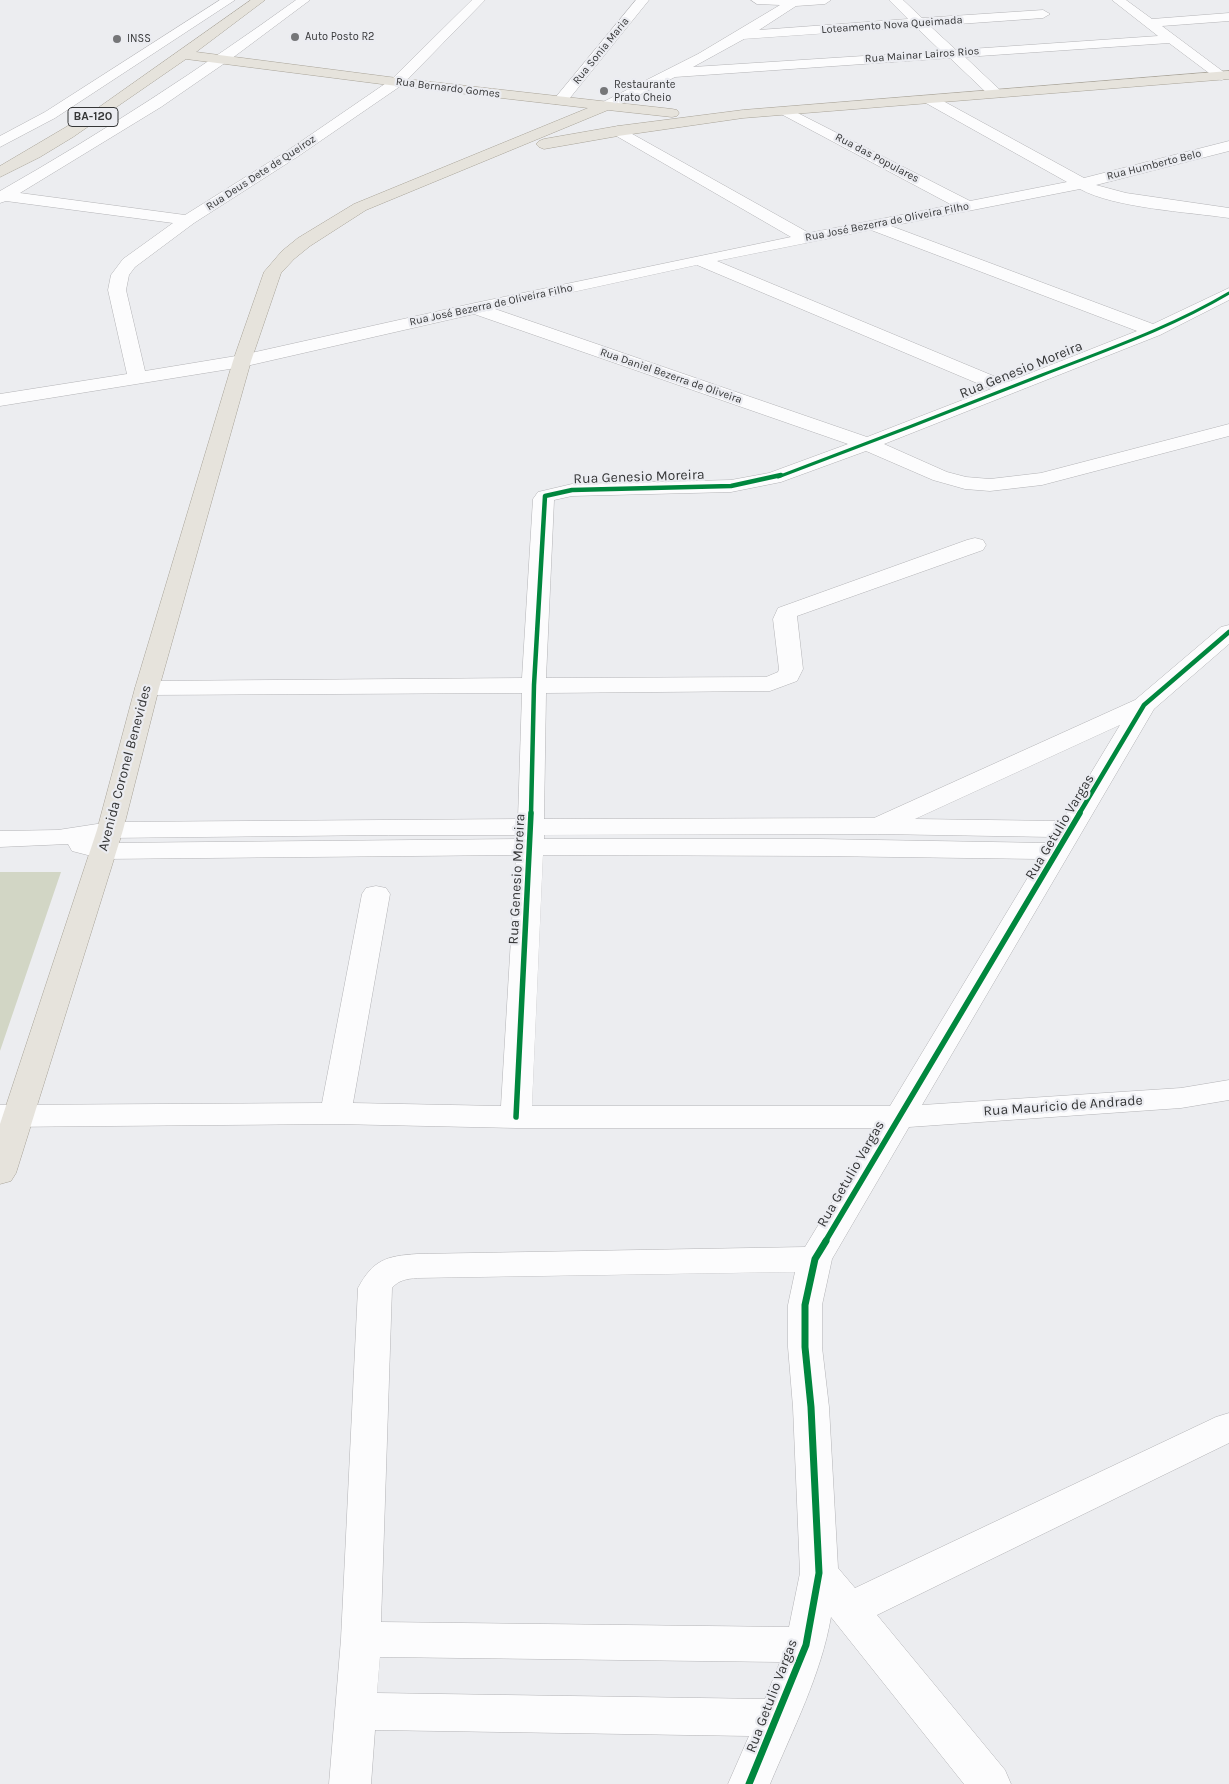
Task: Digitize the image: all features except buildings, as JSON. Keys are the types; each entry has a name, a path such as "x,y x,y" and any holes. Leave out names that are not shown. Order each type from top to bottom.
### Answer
{"main road":[{"name":"BA-120","path":"0,172 33,156 67,134 259,0"},
{"name":"Rua Bernardo Gomes","path":"182,54 397,82 714,117"},
{"path":"492,153 618,131 714,117 1226,76"},
{"path":"242,361 272,272 304,242 360,207 441,172 606,106"},
{"name":"Avenida Coronel Benevides","path":"0,1173 9,1116 106,840 147,688 242,361"}],"street":[{"path":"0,142 50,115 229,0"},
{"path":"1,197 130,122 304,0"},
{"name":"Rua Deus Dete de Queiroz","path":"138,378 117,290 120,275 129,263 188,220 292,154 397,82 479,0"},
{"name":"Rua Sonia Maria","path":"560,101 643,0"},
{"path":"757,0 825,0"},
{"path":"895,0 996,94"},
{"path":"1118,0 1226,76"},
{"name":"Loteamento Nova Queimada","path":"606,106 673,73 741,35 794,1"},
{"name":"Loteamento Nova Queimada","path":"741,35 1043,14"},
{"path":"1151,23 1229,17"},
{"name":"Rua Mainar Lairos Rios","path":"673,73 1172,39"},
{"path":"929,99 1079,184 1125,198 1229,213"},
{"name":"Rua das Populares","path":"786,111 967,206"},
{"path":"618,131 806,238"},
{"name":"Rua Humberto Belo","path":"1079,184 1229,146"},
{"name":"Rua José Bezerra de Oliveira Filho","path":"0,400 242,361 699,260 1079,184"},
{"path":"1,197 188,220"},
{"path":"872,225 1154,331"},
{"name":"Rua Genesio Moreira","path":"699,260 1006,388"},
{"name":"Rua Genesio Moreira","path":"516,1116 530,837 534,685 545,496 572,490 731,486 751,484 774,478 867,444 1154,331 1207,306 1229,293"},
{"name":"Rua Daniel Bezerra de Oliveira","path":"475,308 867,444"},
{"path":"867,444 940,476 965,483 990,486 1042,479 1229,430"},
{"path":"147,688 770,684 789,676 791,669 785,618 786,614 793,609 975,545"},
{"name":"Rua Getulio Vargas","path":"749,1784 806,1645 819,1573 811,1407 805,1347 805,1305 815,1259 897,1117 1066,840 1144,705 1216,658 1229,632"},
{"path":"878,826 1144,705"},
{"path":"0,839 530,837 878,826 1066,840"},
{"path":"530,837 865,847 1066,840"},
{"path":"336,1113 376,894"},
{"name":"Rua Mauricio de Andrade","path":"9,1116 336,1113 516,1116 897,1117 1181,1098 1229,1090"},
{"path":"350,1784 361,1639 375,1288 381,1276 388,1271 401,1267 417,1266 815,1259"},
{"path":"848,1610 1229,1428"},
{"path":"819,1573 990,1784"},
{"path":"361,1639 806,1645"},
{"path":"355,1711 777,1718"}],"green space":[{"path":"0,872 61,872 0,1051"}],"cycle path":[{"path":"516,1117 530,847 534,685 545,496 572,490 731,486 774,478 867,444 1154,331 1207,306 1229,293"},
{"path":"749,1784 806,1645 819,1573 811,1407 805,1347 805,1305 815,1259 1144,705 1229,632"}],"place":[{"name":"Auto Posto R2","path":"295,37"},
{"name":"INSS","path":"117,39"},
{"name":"Restaurante Prato Cheio","path":"604,91"}]}
